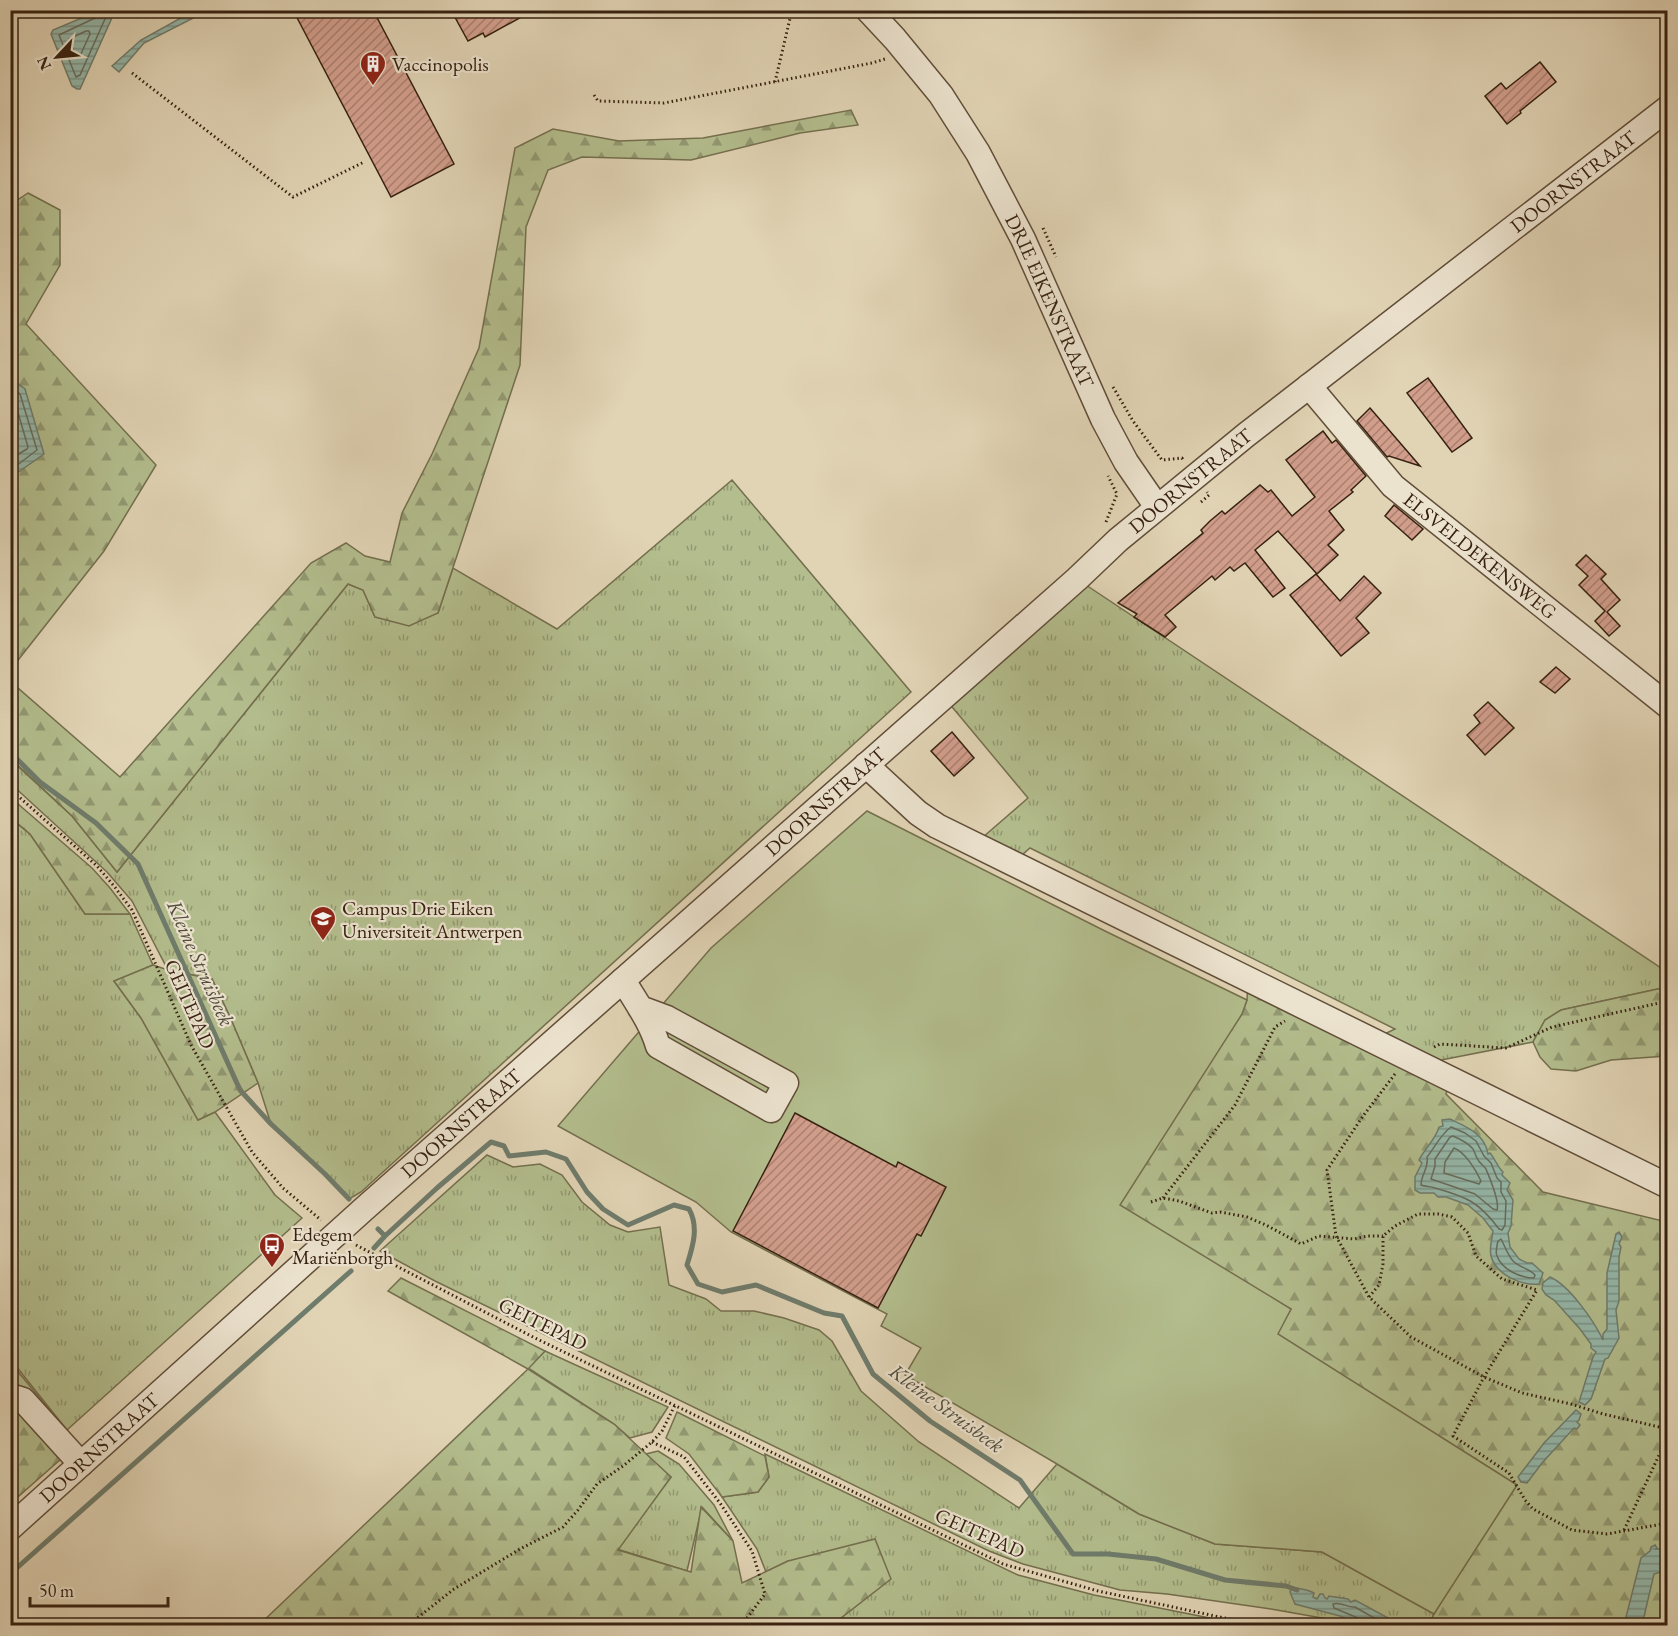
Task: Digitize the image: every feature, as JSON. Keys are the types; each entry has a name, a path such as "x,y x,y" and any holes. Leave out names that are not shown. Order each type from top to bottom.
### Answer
{"street":[{"name":"DRIE EIKENSTRAAT","path":"868,10 895,39 932,100 978,153 1023,239 1103,419 1126,462 1157,507"},
{"name":"DOORNSTRAAT","path":"10,1528 365,1208 1118,540 1309,386 1668,108"},
{"name":"ELSVELDEKENSWEG","path":"1309,386 1393,486 1668,706"},
{"path":"866,765 918,813 937,826 1668,1186"},
{"path":"623,980 640,1008 653,1029 658,1046 771,1110 786,1083 667,1018 640,1008"},
{"path":"10,1396 23,1400 81,1464"}],"path":[{"path":"775,82 792,10"},
{"path":"594,95 598,101 664,103 885,59"},
{"path":"132,73 293,198 364,162"},
{"name":"GEITEPAD","path":"10,789 97,866 114,885 132,910 191,1045 252,1152 283,1188 337,1233 365,1251 533,1337 1003,1564 1098,1591 1262,1626"},
{"path":"1668,1002 1552,1027 1506,1048 1440,1044 1408,1058 1363,1116 1327,1170 1336,1236 1369,1298 1411,1336 1484,1377 1522,1393 1668,1429"},
{"path":"1163,1198 1235,1105 1275,1027 1292,1018"},
{"path":"1151,1202 1163,1198 1179,1201 1212,1213 1220,1212 1247,1217 1301,1244 1319,1236 1354,1239 1383,1236 1395,1226 1418,1214 1452,1217 1468,1233 1476,1256 1502,1279 1537,1290 1484,1377 1453,1436 1509,1473 1533,1509 1572,1530 1607,1534 1668,1523"},
{"path":"1369,1298 1379,1285 1383,1264 1383,1236"},
{"path":"407,1626 454,1589 520,1549 563,1527 597,1484 652,1442 662,1431 675,1404"},
{"path":"1624,1530 1668,1436"},
{"path":"652,1442 684,1457 720,1503 752,1551 765,1594 741,1626"}],"green space":[{"path":"851,110 858,125 800,133 691,160 582,157 548,170 526,227 520,365 438,613 409,626 375,617 363,590 348,584 117,872 72,816 11,759 11,682 120,777 311,563 346,543 365,556 390,562 402,513 432,454 479,348 515,148 553,129 619,141 703,138"},
{"path":"28,193 60,210 60,265 26,324 156,465 104,551 11,669 10,205"},
{"path":"732,480 911,692 361,1192 349,1199 271,1124 258,1083 212,979 168,970 132,901 107,872 11,784 10,759 72,816 117,872 348,584 363,590 375,617 438,613 453,568 557,629"},
{"path":"1077,579 1667,972 1667,987 1561,1010 1545,1020 1533,1042 1421,1064 1372,1040 1395,1029 1030,848 1013,863 975,844 1028,798 943,696"},
{"path":"10,797 92,868 130,914 85,914 30,834 11,818"},
{"path":"867,811 1247,1000 1242,1014 1120,1205 1291,1309 1278,1334 1517,1485 1434,1614 1322,1552 1215,1544 1139,1514 905,1375 921,1348 881,1326 887,1314 731,1232 696,1202 558,1126 711,948"},
{"path":"10,818 30,834 85,914 130,914 153,965 114,981 141,1018 198,1120 215,1112 275,1195 302,1218 67,1430 11,1360"},
{"path":"153,965 212,979 258,1083 215,1112 198,1120 141,1018 114,981"},
{"path":"1248,979 1451,1079 1446,1094 1543,1192 1667,1222 1667,1625 1429,1625 1443,1599 1517,1485 1277,1334 1291,1309 1160,1234 1082,1253 1242,1014 1247,1000"},
{"path":"1667,987 1667,1056 1611,1060 1576,1071 1551,1069 1540,1057 1533,1042 1545,1020 1561,1010"},
{"path":"487,1155 513,1167 540,1164 562,1175 582,1202 610,1225 628,1232 660,1227 669,1285 706,1299 721,1311 754,1311 819,1330 832,1341 861,1391 919,1442 1019,1508 1057,1464 1139,1514 1215,1544 1322,1552 1434,1614 1429,1625 1351,1625 1271,1609 1167,1594 1120,1590 1023,1564 989,1551 435,1281 380,1251"},
{"path":"401,1278 545,1351 528,1369 388,1291"},
{"path":"545,1351 668,1407 652,1432 630,1438 614,1424 528,1368"},
{"path":"10,1362 78,1444 11,1503 10,1503"},
{"path":"528,1369 614,1424 671,1477 618,1550 691,1572 701,1507 733,1541 742,1583 788,1561 875,1539 891,1579 832,1625 259,1625"},
{"path":"677,1412 765,1456 769,1477 758,1492 722,1497 689,1454 666,1438"},
{"path":"658,1451 679,1464 714,1505 733,1541 702,1507 687,1571 617,1549 671,1477 646,1454"},
{"path":"765,1454 1018,1575 1094,1595 1245,1625 832,1625 890,1579 788,1561 766,1572 757,1549 722,1497 758,1492 769,1477"}],"water":[{"path":"195,10 207,11 144,43 119,72 112,66 141,40"},
{"path":"98,11 115,11 80,89 77,89 72,86 51,34 53,30"},
{"path":"11,378 25,389 44,454 17,473 11,472"},
{"path":"1450,1119 1469,1128 1479,1136 1488,1154 1490,1153 1503,1172 1502,1175 1510,1183 1507,1190 1513,1200 1511,1226 1508,1233 1510,1247 1519,1259 1532,1263 1543,1273 1539,1284 1518,1281 1498,1269 1490,1253 1493,1231 1483,1218 1468,1205 1446,1197 1438,1197 1434,1193 1420,1193 1415,1190 1415,1177 1422,1163 1419,1160 1439,1127 1443,1126 1442,1120"},
{"path":"1619,1232 1622,1237 1619,1244 1621,1247 1619,1301 1616,1310 1619,1338 1608,1358 1605,1359 1591,1399 1585,1405 1579,1402 1596,1352 1591,1348 1591,1344 1580,1329 1554,1300 1546,1295 1542,1289 1543,1283 1550,1277 1573,1295 1594,1323 1603,1340 1603,1334 1607,1329 1607,1273 1616,1234"},
{"path":"1576,1410 1581,1414 1577,1422 1580,1425 1577,1429 1574,1428 1527,1483 1521,1482 1518,1477 1544,1443"},
{"path":"1655,1545 1656,1549 1667,1550 1667,1570 1654,1574 1642,1625 1624,1625 1641,1558"},
{"path":"1292,1587 1314,1593 1313,1597 1317,1599 1320,1594 1323,1594 1327,1599 1329,1596 1348,1599 1351,1602 1355,1600 1401,1625 1360,1625 1340,1616 1295,1604 1290,1592"}],"building":[{"name":"Vaccinopolis","path":"293,10 373,10 454,164 391,197"},
{"path":"451,10 534,10 485,37 483,33 468,41"},
{"path":"1540,62 1556,82 1507,124 1485,96 1501,83 1506,89"},
{"path":"1428,378 1472,438 1452,452 1407,393"},
{"path":"1370,408 1420,466 1387,457 1357,421"},
{"path":"1323,431 1332,443 1336,440 1366,476 1351,490 1353,492 1329,511 1344,530 1328,545 1338,555 1317,574 1278,531 1255,550 1285,588 1273,597 1245,563 1234,571 1230,567 1215,580 1212,576 1165,615 1176,627 1165,637 1134,617 1137,614 1118,603 1203,533 1201,530 1222,511 1225,514 1260,485 1268,492 1271,490 1292,516 1315,497 1286,460"},
{"path":"1394,505 1423,529 1412,540 1385,516"},
{"path":"1586,555 1606,574 1601,579 1620,600 1607,612 1620,626 1609,636 1595,621 1605,611 1579,585 1588,576 1576,565"},
{"path":"1316,574 1340,601 1364,576 1381,593 1356,618 1369,633 1341,656 1290,595"},
{"path":"1556,667 1570,679 1555,693 1540,682"},
{"path":"1488,702 1514,728 1485,755 1467,735 1480,723 1474,715"},
{"path":"952,732 974,758 954,776 931,751"},
{"path":"795,1113 896,1167 898,1162 946,1187 921,1236 917,1234 878,1308 733,1231"}],"waterway":[{"name":"Kleine Struisbeek","path":"10,752 40,782 96,823 138,864 240,1090 271,1124 349,1199"},
{"name":"Kleine Struisbeek","path":"378,1229 385,1236 491,1142 504,1146 509,1156 546,1152 566,1159 587,1192 603,1209 628,1225 674,1205 689,1209 694,1230 687,1265 698,1284 722,1292 756,1285 824,1313 842,1316 873,1374 930,1421 1020,1480 1073,1554 1108,1554 1156,1559 1225,1580 1286,1586 1297,1590"},
{"path":"374,1248 385,1236"},
{"path":"10,1574 351,1271"}],"place":[{"name":"Vaccinopolis","path":"373,87"},
{"name":"Campus Drie Eiken Universiteit Antwerpen","path":"323,942"},
{"name":"Edegem Mariënborgh","path":"272,1269"}]}
